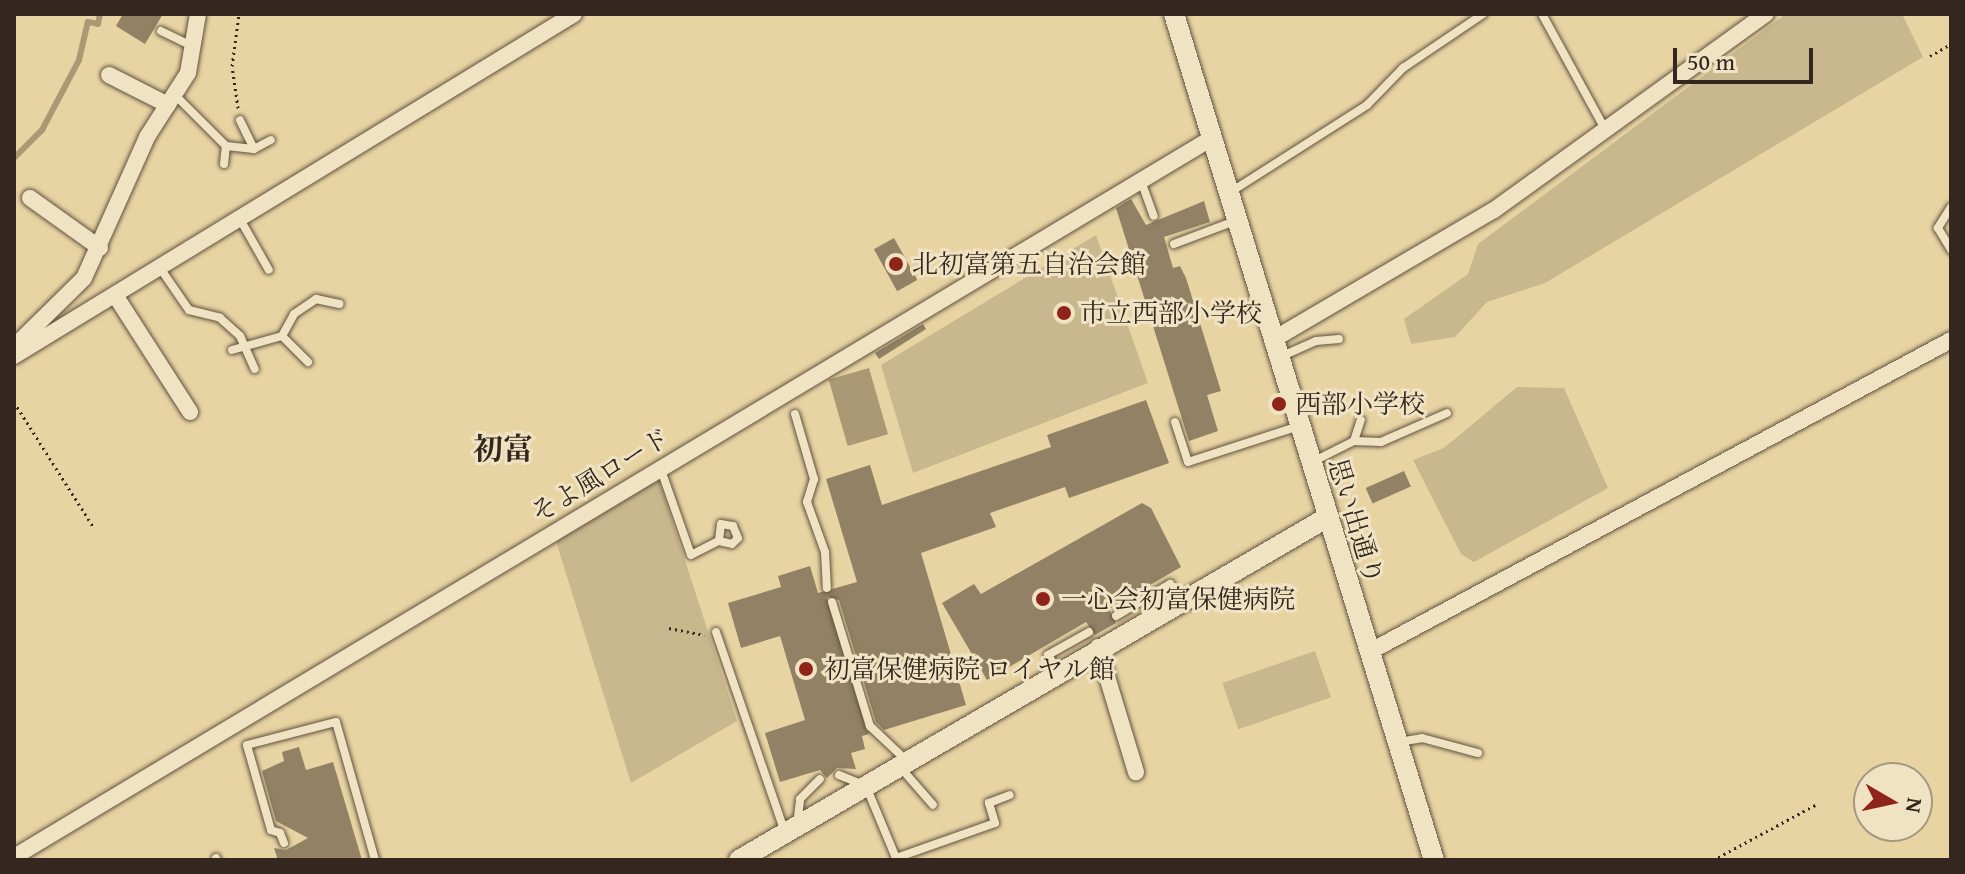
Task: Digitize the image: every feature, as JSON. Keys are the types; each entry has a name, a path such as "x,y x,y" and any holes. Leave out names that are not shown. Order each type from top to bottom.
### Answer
{"street":[{"path":"14,347 84,278 195,47 198,14"},
{"path":"14,356 241,221 574,14"},
{"name":"思い出通り","path":"1174,14 1434,860"},
{"path":"1277,348 1494,210 1766,14"},
{"path":"109,75 171,100"},
{"name":"そよ風ロード","path":"14,857 660,467 952,298 1212,138"},
{"path":"30,198 100,248"},
{"path":"115,295 190,412"},
{"path":"1369,652 1951,340"},
{"path":"739,860 1058,671 1094,639 1179,600 1328,517"},
{"path":"1094,639 1136,772"}],"lane":[{"path":"1228,193 1367,105 1403,68 1483,14"},
{"path":"1542,14 1605,129"},
{"path":"161,31 195,47"},
{"path":"171,100 226,146 254,149 271,140"},
{"path":"240,120 254,149"},
{"path":"224,164 226,146"},
{"path":"1141,180 1154,216"},
{"path":"1951,207 1938,228 1951,250"},
{"path":"241,221 269,270"},
{"path":"1174,244 1236,221"},
{"path":"160,268 189,310 220,318 245,343 255,369"},
{"path":"232,350 245,343 282,336 304,305 316,299 339,304"},
{"path":"282,336 308,362"},
{"path":"1277,348 1339,339"},
{"path":"1311,462 1354,441 1381,442 1447,413"},
{"path":"795,414 814,479 807,502 825,552 827,588"},
{"path":"1354,441 1361,420"},
{"path":"1175,422 1188,462 1300,425"},
{"path":"660,467 691,555 719,541"},
{"path":"1116,616 1170,584 1179,600"},
{"path":"832,602 870,726 904,764 933,805"},
{"path":"716,632 792,830"},
{"path":"284,843 280,833 271,830 247,745 336,722 375,860"},
{"path":"1398,743 1422,738 1478,753"},
{"path":"839,775 866,786 896,858 995,823 989,803 1010,795"},
{"path":"792,830 800,799 820,779"}],"path":[{"path":"239,14 232,66 240,120"},
{"path":"1930,56 1951,44"},
{"path":"14,402 94,528"},
{"path":"669,628 693,635 716,632"},
{"path":"1713,860 1817,804"}],"shaded area":[{"path":"1786,14 1902,14 1923,57 1545,283 1487,302 1455,337 1411,344 1404,319 1468,274 1478,244"},
{"path":"1096,235 1148,383 913,473 881,365"},
{"path":"869,368 888,434 848,446 829,380"},
{"path":"1517,387 1564,388 1608,488 1474,562 1461,554 1413,460 1444,448"},
{"path":"659,480 737,721 631,783 555,538"},
{"path":"1315,651 1331,697 1238,729 1222,683"}],"building":[{"path":"123,14 163,14 145,44 116,26"},
{"path":"1131,199 1146,225 1204,201 1210,222 1164,237 1173,268 1180,266 1186,278 1221,391 1207,395 1218,431 1189,441 1116,208"},
{"path":"894,238 917,280 897,291 874,249"},
{"path":"923,324 926,329 879,359 875,353"},
{"path":"1146,400 1169,463 1069,498 1065,487 990,513 996,527 921,553 966,705 884,730 876,722 839,600 827,597 869,734 862,736 865,749 851,753 856,769 837,768 827,778 820,770 780,782 765,733 805,720 780,636 741,648 728,603 781,587 778,576 810,566 818,593 857,582 826,479 870,465 882,505 1051,447 1047,435"},
{"path":"1404,471 1411,487 1373,504 1366,488"},
{"path":"1142,503 1151,508 1181,567 1109,609 1116,623 1095,635 1086,622 987,680 942,603 974,584 981,594"},
{"path":"299,747 306,770 333,762 362,860 278,860 274,848 286,850 308,838 276,821 262,771 284,761 282,752"}],"waterway":[{"path":"14,158 42,130 79,60 88,22 98,24 100,14"}],"place":[{"name":"北初富第五自治会館","path":"896,264"},
{"name":"市立西部小学校","path":"1064,313"},
{"name":"西部小学校","path":"1279,404"},
{"name":"一心会初富保健病院","path":"1043,599"},
{"name":"初富保健病院 ロイヤル館","path":"806,669"}],"district":[{"name":"初富","path":"503,448"}]}
